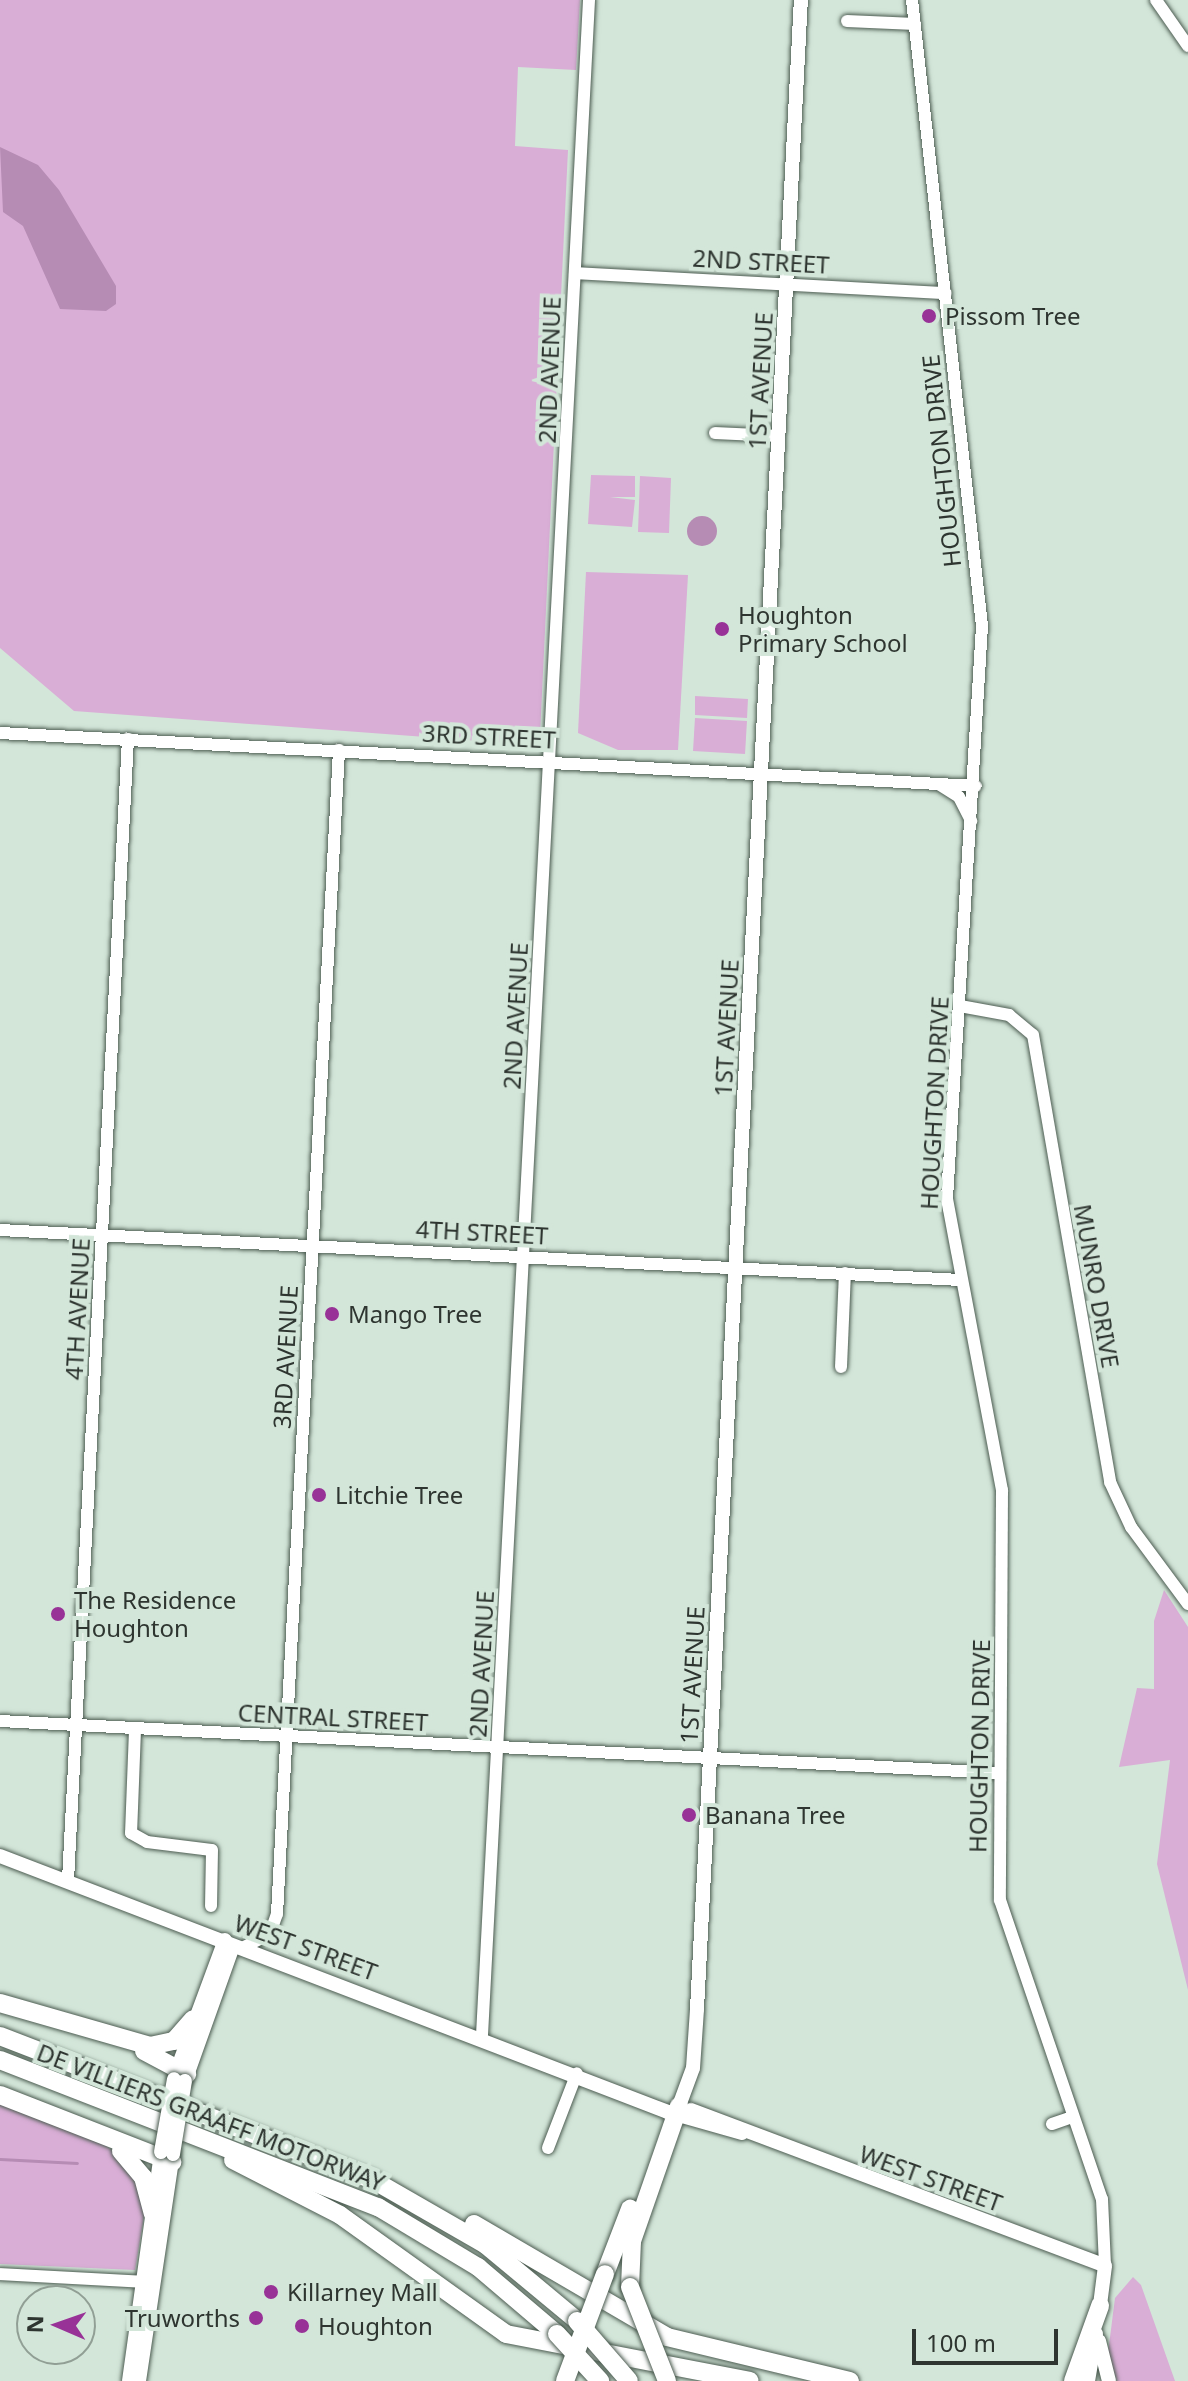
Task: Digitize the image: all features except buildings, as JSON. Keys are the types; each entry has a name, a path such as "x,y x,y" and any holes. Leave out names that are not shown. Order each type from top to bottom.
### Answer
{"highway":[{"path":"0,2005 141,2045 170,2043 193,2019"},
{"path":"0,2005 181,2075"},
{"path":"0,2036 323,2158 430,2209 471,2222 667,2337 745,2361 850,2381"},
{"name":"DE VILLIERS GRAAFF MOTORWAY","path":"0,2060 200,2135 408,2222 478,2267 557,2334 600,2381"},
{"path":"0,2095 107,2139 166,2157"},
{"path":"565,2381 673,2109"},
{"path":"667,2381 630,2287 632,2241 673,2109"},
{"path":"200,2135 217,2152 340,2215 506,2334 749,2381"},
{"path":"107,2139 140,2171 153,2214"},
{"path":"430,2209 575,2319 629,2381"},
{"path":"1073,2381 1100,2306"}],"main road":[{"name":"1ST AVENUE","path":"673,2109 692,2057 801,0"},
{"name":"WEST STREET","path":"0,1856 673,2109 1105,2266"},
{"path":"129,2381 149,2282 153,2214 193,2019 234,1944"},
{"path":"181,2075 234,1944"},
{"path":"139,2381 166,2157"},
{"name":"HOUGHTON DRIVE","path":"1088,2381 1105,2266"},
{"path":"1097,2329 1109,2381"}],"street":[{"name":"2ND AVENUE","path":"482,2035 589,0"},
{"name":"HOUGHTON DRIVE","path":"912,0 982,626 976,786 947,1199 1002,1490 1001,1906 1104,2206 1105,2266"},
{"path":"1156,0 1188,46"},
{"path":"847,21 915,24"},
{"name":"2ND STREET","path":"575,273 945,293"},
{"path":"715,433 779,436"},
{"name":"3RD STREET","path":"0,733 976,786"},
{"name":"4TH AVENUE","path":"68,1880 128,739"},
{"name":"3RD AVENUE","path":"234,1944 275,1924 288,1736 339,750"},
{"path":"934,782 959,797 972,824"},
{"name":"MUNRO DRIVE","path":"960,1006 1009,1015 1033,1035 1110,1482 1131,1527 1188,1604"},
{"name":"4TH STREET","path":"0,1230 961,1280"},
{"path":"841,1367 845,1273"},
{"name":"CENTRAL STREET","path":"0,1721 1000,1773"},
{"path":"135,1730 131,1833 147,1842 212,1850 211,1906"},
{"path":"548,2148 577,2073"},
{"path":"1052,2124 1072,2117"},
{"path":"0,2274 149,2282"}],"shaded area":[{"path":"0,0 580,0 576,70 518,67 515,146 568,150 540,735 532,745 74,711 0,648"},
{"path":"0,147 38,165 59,190 116,286 116,304 106,311 60,309 23,226 3,212"},
{"path":"591,475 635,476 635,497 610,497 635,500 632,527 588,524"},
{"path":"640,476 671,478 669,533 638,532"},
{"path":"702,516 713,520 717,531 713,542 702,546 691,542 687,531 691,520"},
{"path":"586,572 688,575 678,750 618,750 578,733"},
{"path":"695,696 748,699 747,718 695,715"},
{"path":"695,718 747,721 745,754 693,751"},
{"path":"1164,1590 1188,1627 1188,1990 1157,1864 1170,1760 1119,1767 1137,1688 1154,1689 1154,1621"},
{"path":"0,2102 101,2142 130,2164 146,2205 135,2270 0,2264"},
{"path":"1133,2277 1141,2285 1175,2381 1117,2381 1108,2353 1115,2298"}],"waterway":[{"path":"0,2159 77,2163"}],"place":[{"name":"Pissom Tree","path":"929,316"},
{"name":"Houghton Primary School","path":"722,629"},
{"name":"Mango Tree","path":"332,1314"},
{"name":"Litchie Tree","path":"319,1495"},
{"name":"The Residence Houghton","path":"58,1614"},
{"name":"Banana Tree","path":"689,1815"},
{"name":"Killarney Mall","path":"271,2292"},
{"name":"Truworths","path":"256,2318"},
{"name":"Houghton","path":"302,2326"}]}
